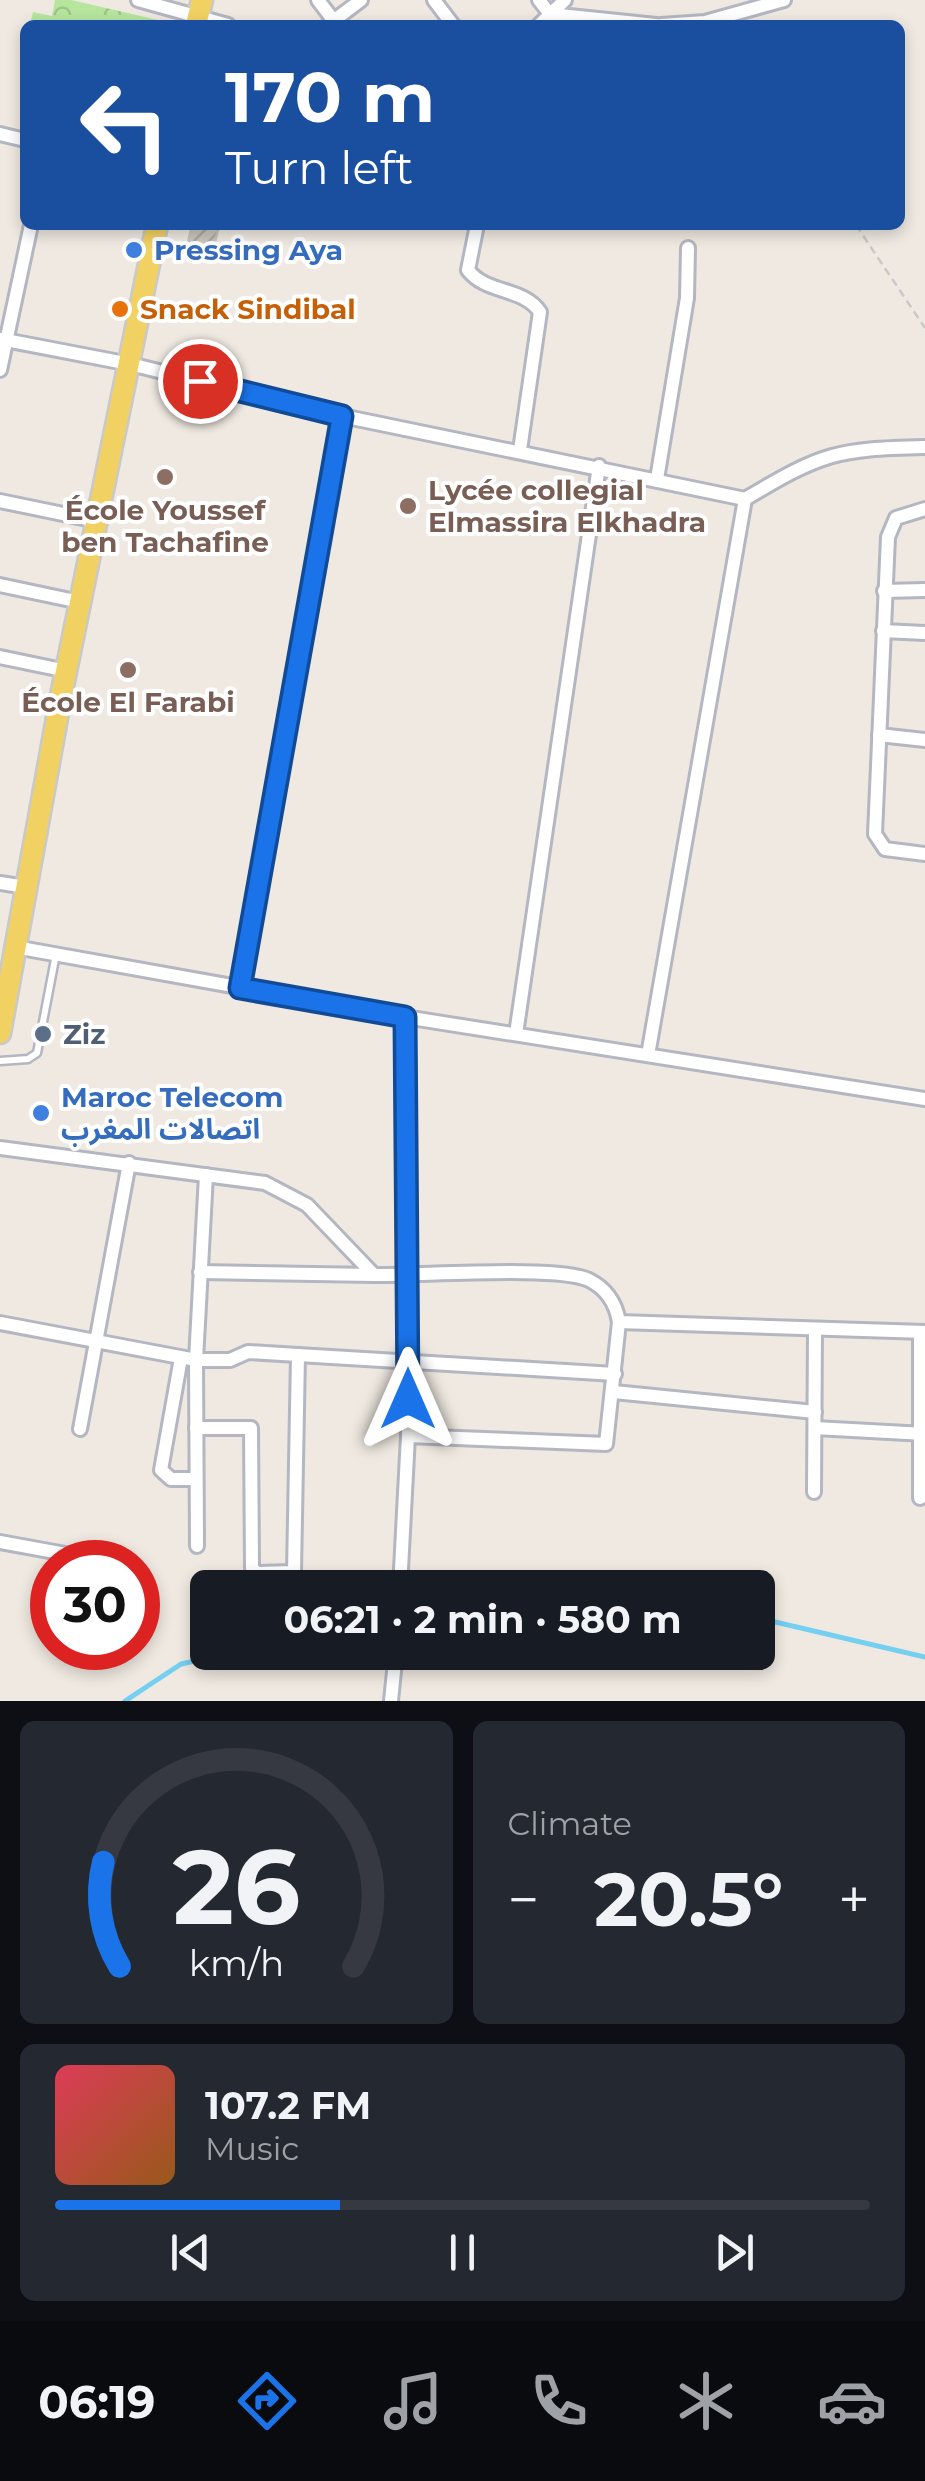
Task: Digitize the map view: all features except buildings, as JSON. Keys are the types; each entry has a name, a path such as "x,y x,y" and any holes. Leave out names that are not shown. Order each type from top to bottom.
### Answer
{"main road":[{"path":"0,1034 80,602 156,230"}],"street":[{"path":"138,0 199,14"},
{"path":"335,20 360,0"},
{"path":"434,0 449,20"},
{"path":"540,0 550,14 609,20"},
{"path":"544,20 565,0"},
{"path":"712,20 784,0"},
{"path":"0,370 3,339 30,230"},
{"path":"476,230 468,270 482,282 528,299 540,312 520,450"},
{"path":"657,479 687,298 688,248"},
{"path":"3,339 130,364 342,416 745,498 808,462 842,450 925,447"},
{"path":"516,1034 598,466"},
{"path":"648,1055 745,498"},
{"path":"0,500 97,521"},
{"path":"925,509 904,514 890,528 884,590 877,840 885,848 925,854"},
{"path":"0,585 80,602"},
{"path":"884,590 925,590"},
{"path":"883,631 925,633"},
{"path":"0,658 67,671"},
{"path":"879,735 925,740"},
{"path":"0,883 26,886"},
{"path":"15,946 405,1017 925,1099"},
{"path":"401,1570 408,1436 405,1017"},
{"path":"0,1148 264,1182 298,1198 374,1274"},
{"path":"80,1429 129,1163"},
{"path":"196,1546 196,1360 206,1175"},
{"path":"200,1272 578,1276 610,1297 619,1322 609,1440 604,1445 408,1436"},
{"path":"619,1322 922,1332 920,1498"},
{"path":"0,1323 196,1360 230,1360 248,1352 615,1374"},
{"path":"814,1492 815,1330"},
{"path":"196,1428 250,1428 252,1568 257,1574 294,1572 298,1355"},
{"path":"181,1358 161,1470 171,1479 196,1480"},
{"path":"614,1392 815,1412"},
{"path":"815,1428 923,1434"},
{"path":"0,1542 30,1547"},
{"path":"391,1701 394,1670"}],"lane":[{"path":"240,988 342,416"},
{"path":"0,1061 28,1059 37,1052 56,954"}],"path":[{"path":"859,230 925,328"}],"green space":[{"path":"55,0 71,0 158,20 31,20 33,12 52,16"}],"waterway":[{"path":"775,1622 925,1657"},
{"path":"125,1701 190,1662"}],"place":[{"name":"Pressing Aya","path":"134,250"},
{"name":"Snack Sindibal","path":"120,309"},
{"name":"École Youssef ben Tachafine","path":"165,477"},
{"name":"Lycée collegial Elmassira Elkhadra","path":"408,506"},
{"name":"École El Farabi","path":"128,670"},
{"name":"Ziz","path":"43,1034"},
{"name":"Maroc Telecom اتصالات المغرب","path":"41,1113"}],"route":[{"path":"200,381 342,416 240,988 405,1017 408,1399"}]}
